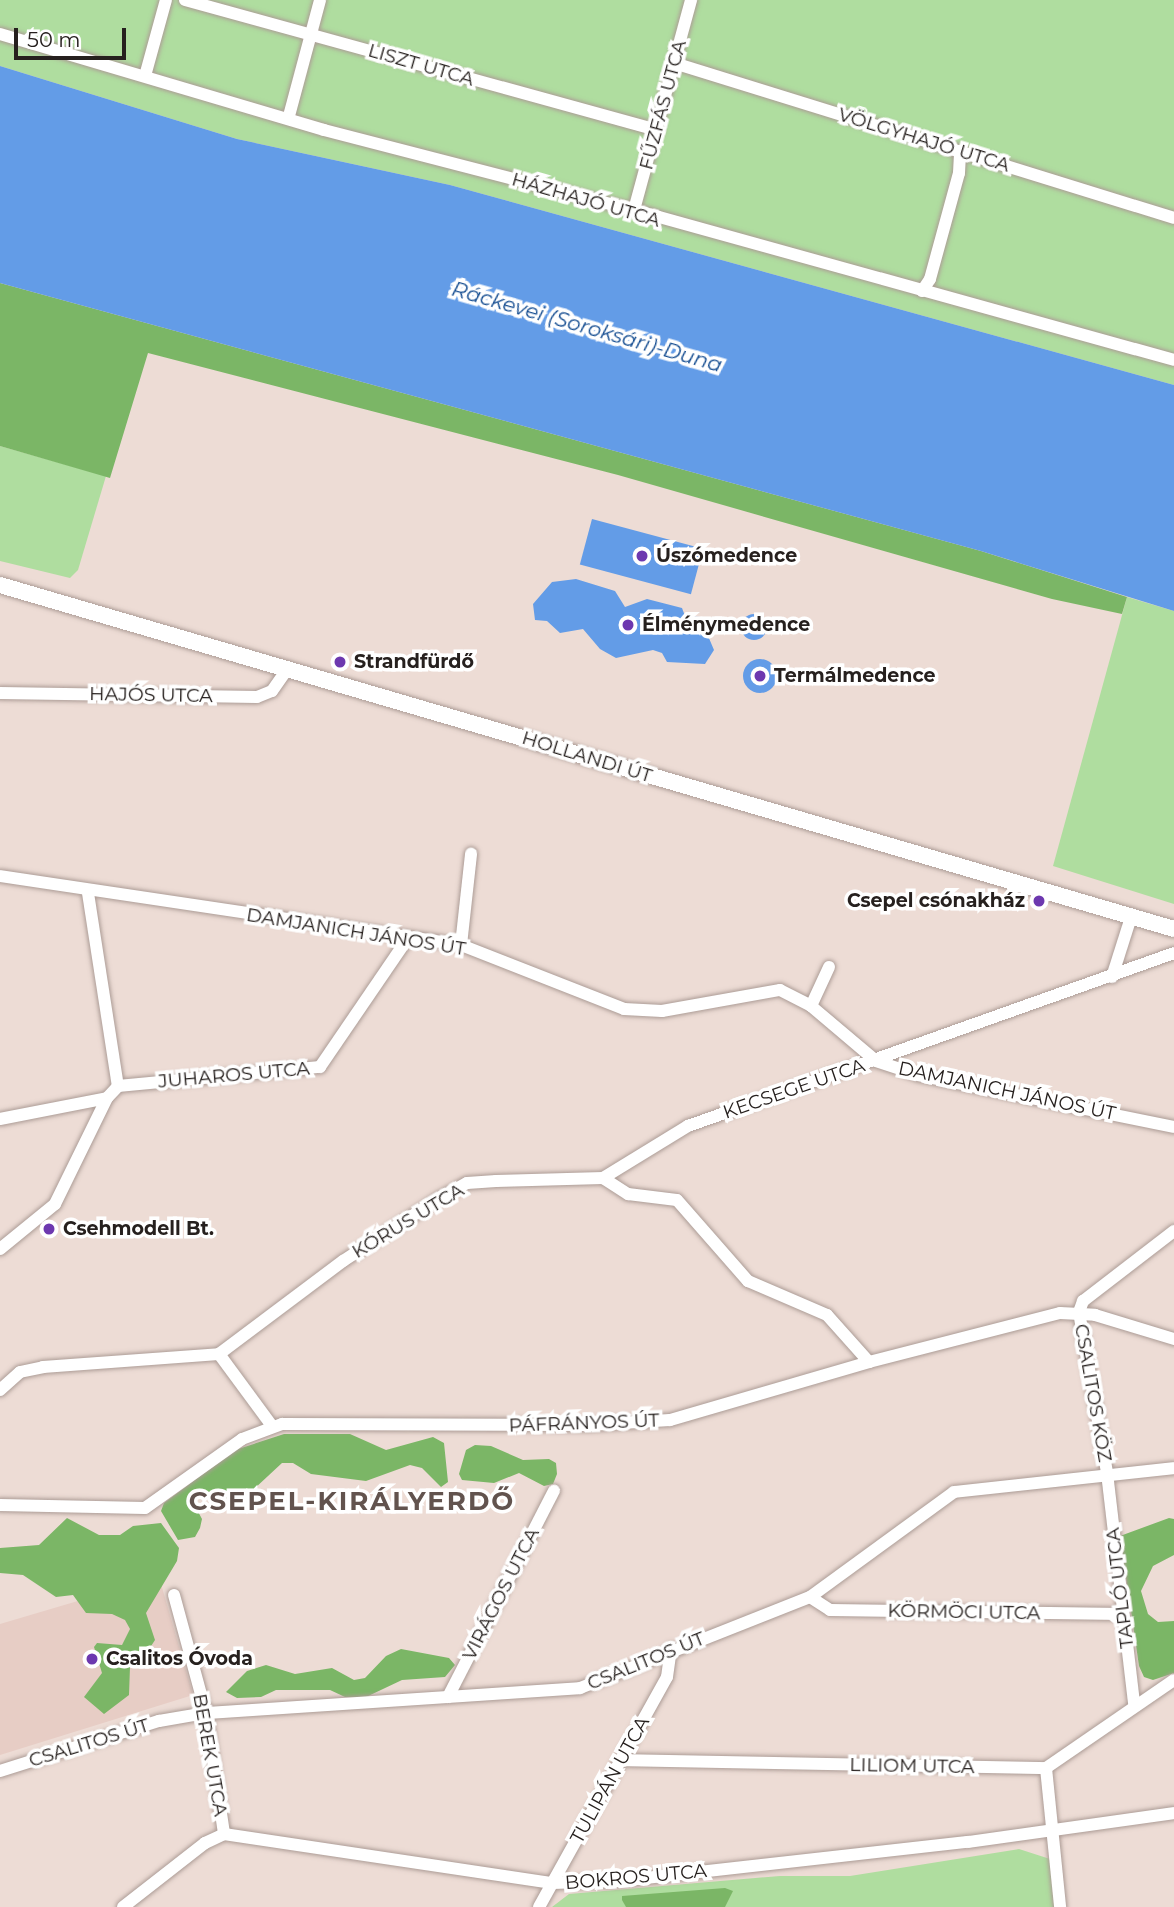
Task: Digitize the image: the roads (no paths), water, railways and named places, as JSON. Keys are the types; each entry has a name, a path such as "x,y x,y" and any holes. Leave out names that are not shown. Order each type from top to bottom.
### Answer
{"street":[{"path":"145,76 166,0"},
{"name":"LISZT UTCA","path":"186,0 657,130"},
{"path":"289,116 320,0"},
{"name":"FŰZFÁS UTCA","path":"634,210 691,0"},
{"name":"HÁZHAJÓ UTCA","path":"0,34 234,105 289,116 324,130 634,210 1174,360"},
{"name":"VÖLGYHAJÓ UTCA","path":"674,63 1174,218"},
{"path":"922,291 930,279 956,186 960,151"},
{"name":"HOLLANDI ÚT","path":"0,585 1174,929"},
{"name":"HAJÓS UTCA","path":"0,693 257,697 272,691 288,668"},
{"path":"461,945 471,854"},
{"name":"DAMJANICH JÁNOS ÚT","path":"0,876 88,892 461,945 624,1009 662,1011 780,990 811,1006 876,1060 918,1075 1174,1127"},
{"path":"0,1249 55,1204 107,1098 118,1086 88,892"},
{"path":"1112,977 1131,917"},
{"name":"JUHAROS UTCA","path":"118,1086 320,1067 408,938"},
{"name":"KECSEGE UTCA","path":"603,1178 688,1126 1174,953"},
{"path":"811,1006 829,967"},
{"path":"0,1105 1,1118 107,1098"},
{"path":"603,1178 628,1195 677,1200 748,1281 827,1315 869,1362"},
{"name":"KÓRUS UTCA","path":"219,1354 342,1261 467,1184 603,1178"},
{"path":"1079,1312 1083,1301 1174,1231"},
{"name":"PÁFRÁNYOS ÚT","path":"0,1505 145,1508 242,1439 272,1426 651,1423 869,1362 1079,1312 1174,1339"},
{"name":"CSALITOS KÖZ","path":"1079,1312 1107,1473"},
{"path":"0,1390 20,1372 43,1367 219,1354 272,1426"},
{"name":"CSALITOS ÚT","path":"0,1771 159,1721 206,1713 580,1688 671,1649 810,1597 954,1492 1107,1473 1174,1468"},
{"name":"TAPLÓ UTCA","path":"1107,1473 1134,1703"},
{"name":"VIRÁGOS UTCA","path":"448,1698 554,1491"},
{"name":"BEREK UTCA","path":"174,1595 206,1713 224,1834"},
{"name":"KÖRMÖCI UTCA","path":"810,1597 830,1610 1122,1614"},
{"name":"TULIPÁN UTCA","path":"538,1907 667,1677 671,1649"},
{"path":"1060,1907 1046,1768 1134,1703 1174,1680"},
{"name":"LILIOM UTCA","path":"622,1760 1046,1768"},
{"name":"BOKROS UTCA","path":"224,1834 552,1884 618,1881 1052,1832 1174,1813"},
{"path":"123,1907 205,1843 224,1834"}],"water":[{"name":"Ráckevei (Soroksári)-Duna","path":"0,66 237,139 450,185 1174,385 1174,611 981,551 0,283"},
{"name":"Úszómedence","path":"592,519 703,549 691,594 580,564"},
{"name":"Élménymedence","path":"576,579 615,591 625,607 647,599 682,608 685,616 700,617 714,650 705,664 667,662 662,653 653,650 616,658 600,649 583,629 560,633 547,621 535,620 533,604 552,582"},
{"path":"754,614 763,618 767,627 763,636 754,640 745,636 741,627 745,618"},
{"name":"Termálmedence","path":"760,659 772,664 777,676 772,688 760,693 748,688 743,676 748,664"}],"place":[{"name":"Úszómedence","path":"642,556"},
{"name":"Élménymedence","path":"628,625"},
{"name":"Strandfürdő","path":"340,662"},
{"name":"Termálmedence","path":"760,676"},
{"name":"Csepel csónakház","path":"1039,901"},
{"name":"Csehmodell Bt.","path":"49,1229"},
{"name":"Csalitos Óvoda","path":"92,1659"}],"district":[{"name":"CSEPEL-KIRÁLYERDŐ","path":"352,1502"}]}
